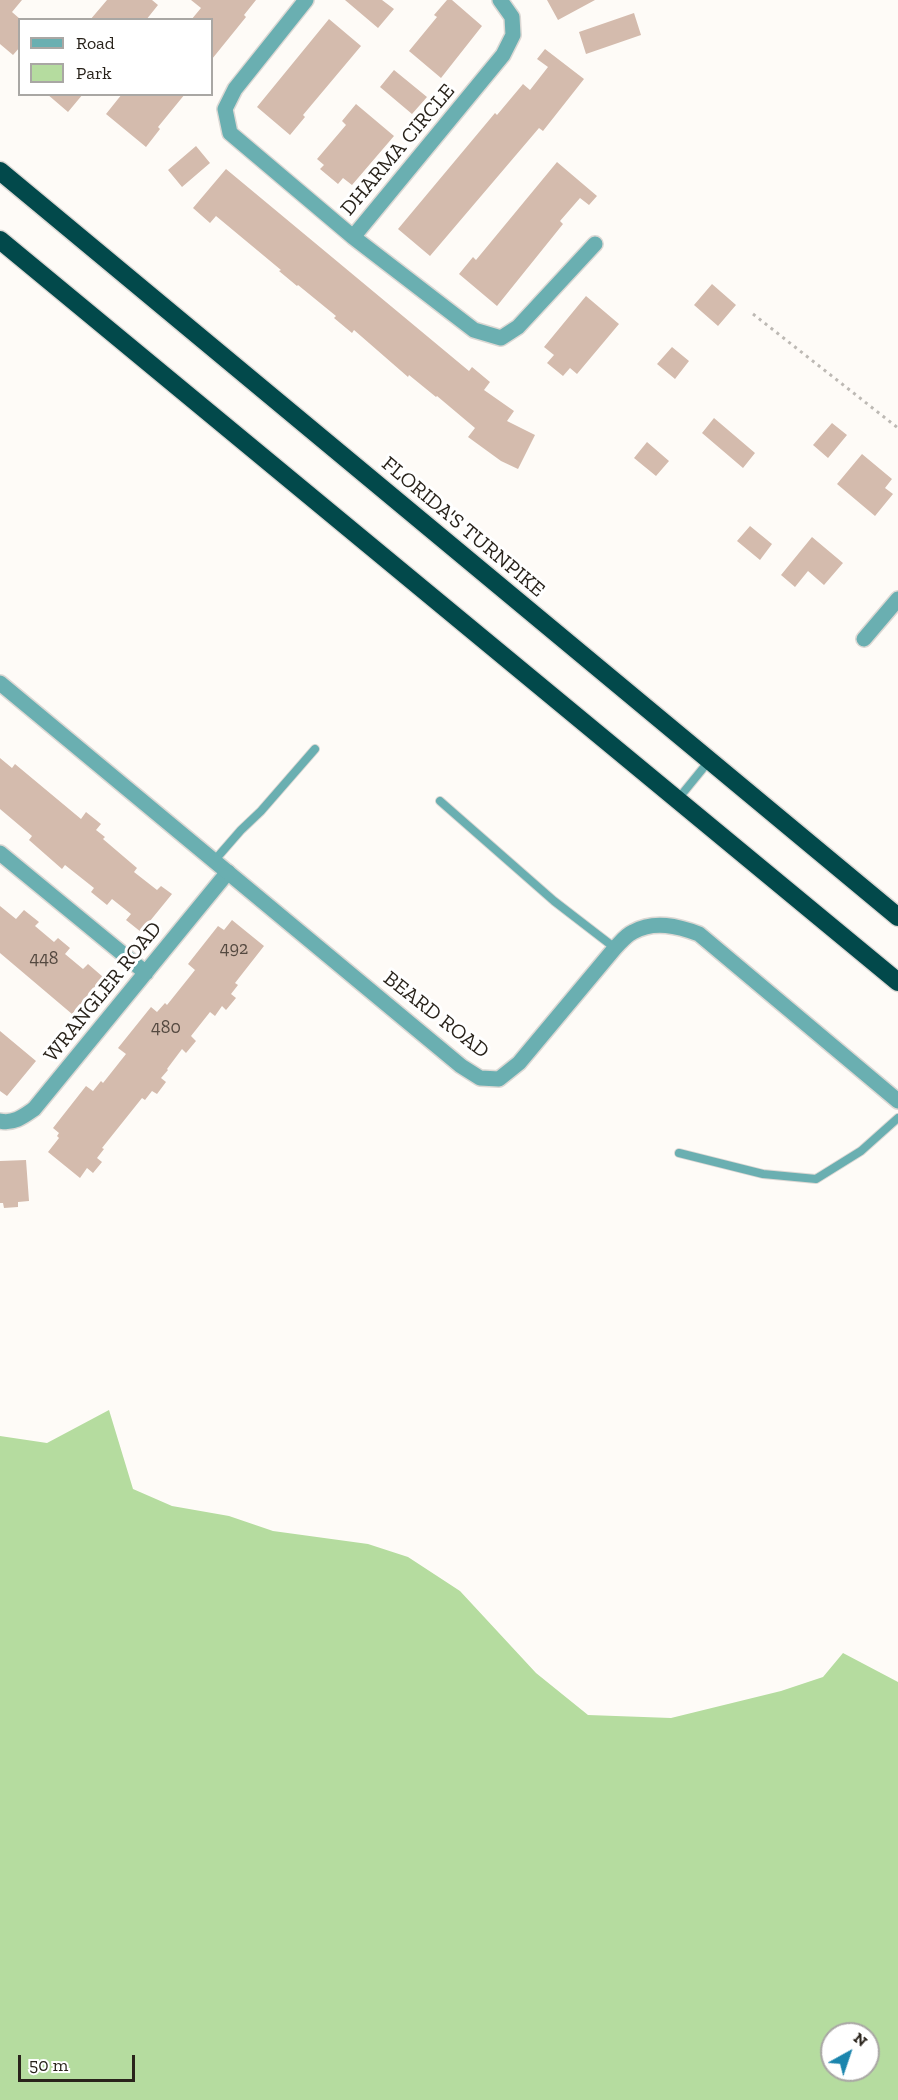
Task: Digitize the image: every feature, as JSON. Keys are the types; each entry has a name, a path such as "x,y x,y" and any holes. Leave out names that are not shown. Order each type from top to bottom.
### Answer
{"highway":[{"name":"FLORIDA'S TURNPIKE","path":"0,171 898,917"},
{"path":"0,240 898,982"}],"street":[{"name":"DHARMA CIRCLE","path":"306,0 235,89 225,109 230,134 353,237 503,55 513,35 512,17 500,0"},
{"path":"353,237 474,330 501,338 518,327 595,244"},
{"path":"864,639 898,598"},
{"name":"BEARD ROAD","path":"0,683 461,1066 480,1078 499,1079 519,1063 615,948 632,932 654,924 682,927 699,934 898,1101"},
{"path":"0,853 146,973"},
{"name":"WRANGLER ROAD","path":"0,1121 5,1123 19,1120 34,1109 228,872"}],"lane":[{"path":"214,861 315,749"},
{"path":"677,800 709,761"},
{"path":"440,801 554,901 615,948"},
{"path":"679,1153 763,1174 816,1179 861,1151 898,1118"}],"path":[{"path":"753,314 898,428"}],"green space":[{"path":"109,1410 133,1489 172,1506 229,1516 273,1531 368,1544 408,1557 460,1591 536,1673 588,1715 671,1718 781,1691 823,1677 843,1653 898,1682 898,2100 0,2100 0,1436 47,1443"}],"building":[{"path":"0,0 22,0 12,12 19,18 18,49 13,55 0,44"},
{"path":"107,0 152,0 158,5 148,18 92,18"},
{"path":"191,0 256,0 244,15 246,17 213,58 213,18 193,18 201,8"},
{"path":"345,0 382,0 394,9 378,28"},
{"path":"447,0 452,0 482,26 441,78 409,51 437,17 434,15"},
{"path":"547,0 595,0 558,20"},
{"path":"634,13 641,35 586,54 579,32"},
{"path":"329,19 361,46 303,115 305,117 290,135 257,107"},
{"path":"545,49 584,79 543,131 539,128 430,256 398,229 495,113 497,115 523,84 530,90 548,67 537,59"},
{"path":"394,70 427,97 412,114 380,87"},
{"path":"49,96 81,96 68,112"},
{"path":"120,96 183,96 158,127 160,129 146,147 106,114"},
{"path":"356,104 394,136 352,185 343,178 338,184 320,169 324,165 317,159 346,125 342,121"},
{"path":"196,146 210,163 182,187 168,170"},
{"path":"557,162 597,196 589,205 580,198 560,221 563,224 497,306 459,274 473,257 476,260"},
{"path":"226,169 469,371 472,367 490,382 484,390 514,411 507,421 535,435 518,469 501,461 468,437 475,428 437,396 409,375 408,377 354,330 352,333 334,318 336,316 279,271 281,270 216,216 210,223 193,208"},
{"path":"712,284 736,305 718,326 694,305"},
{"path":"586,296 619,324 577,374 570,368 563,376 547,363 554,355 544,347"},
{"path":"672,347 689,361 675,379 657,364"},
{"path":"714,418 755,453 743,468 702,433"},
{"path":"832,423 847,435 828,458 813,445"},
{"path":"647,442 669,461 656,476 634,458"},
{"path":"862,454 892,479 885,488 893,494 875,516 837,484"},
{"path":"750,526 772,544 760,560 737,541"},
{"path":"812,537 843,563 824,585 808,571 795,587 781,575"},
{"path":"0,758 12,768 15,764 81,819 86,812 101,824 96,830 105,837 103,839 137,868 134,872 157,890 161,886 172,894 141,932 126,920 131,914 112,899 107,905 91,892 94,888 65,865 62,869 29,840 32,836 0,809"},
{"path":"0,906 16,919 24,910 39,922 35,926 54,942 58,938 70,948 65,954 83,969 88,964 103,977 72,1014 0,953"},
{"path":"232,920 264,946 235,983 238,985 231,994 236,998 226,1010 222,1006 215,1016 210,1012 191,1036 196,1041 186,1053 182,1049 161,1078 166,1082 157,1094 152,1091 145,1100 142,1098 102,1148 104,1149 97,1158 102,1162 93,1173 87,1168 80,1178 48,1152 59,1138 57,1136 59,1133 53,1128 86,1086 93,1091 101,1081 103,1083 126,1054 118,1048 151,1007 157,1012 165,1003 167,1005 195,970 188,964 218,926 224,930"},
{"path":"0,1031 36,1061 7,1096 0,1091"},
{"path":"26,1160 29,1201 18,1202 18,1207 4,1208 3,1203 0,1203 0,1161"}]}
